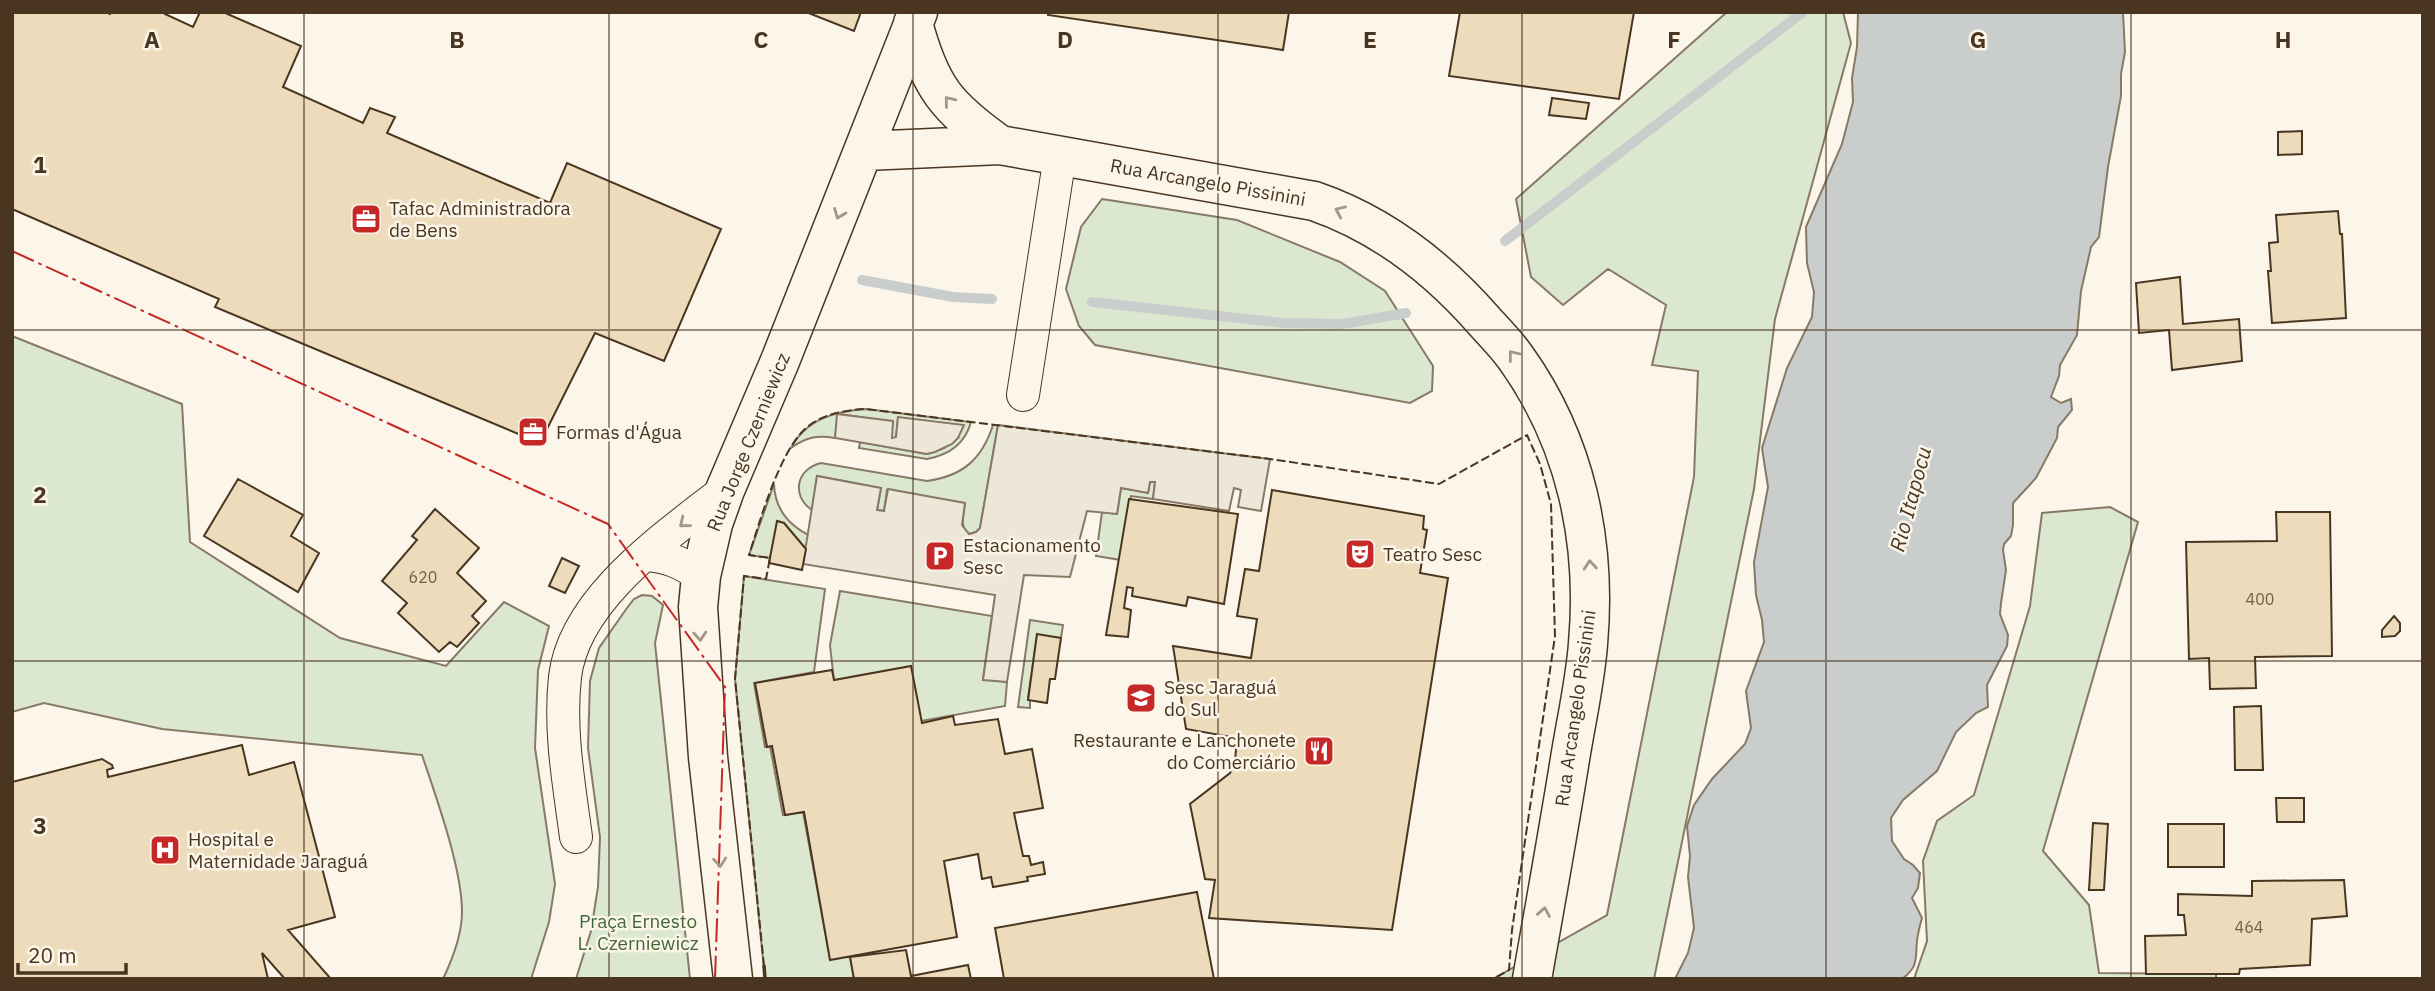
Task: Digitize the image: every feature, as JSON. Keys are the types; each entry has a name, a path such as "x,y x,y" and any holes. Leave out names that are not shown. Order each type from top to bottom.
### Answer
{"main road":[{"name":"Rua Arcangelo Pissinini","path":"915,18 926,67 943,94 968,123 1000,145"},
{"name":"Rua Jorge Czerniewicz","path":"733,979 708,757 698,607 701,576 724,490 780,362 915,18"},
{"name":"Rua Arcangelo Pissinini","path":"865,151 1000,145 1291,195 1342,210 1428,265 1466,300 1515,355 1540,395 1565,447 1587,538 1591,577 1588,644 1532,979"}],"street":[{"path":"1023,395 1060,156"},
{"path":"576,837 563,747 565,675 577,637 621,575 724,490"},
{"path":"644,555 660,555 677,561 701,576"}],"green space":[{"path":"1727,12 1843,12 1851,43 1775,319 1754,489 1654,979 1493,979 1607,915 1694,477 1698,371 1652,365 1666,305 1608,269 1563,305 1531,277 1516,199"},
{"path":"1102,199 1237,220 1340,262 1385,291 1433,366 1432,391 1410,403 1095,345 1079,326 1066,289 1081,227"},
{"path":"12,336 182,404 190,542 340,638 446,666 504,602 549,626 538,670 535,748 555,884 549,922 531,979 443,979 459,938 461,894 447,833 422,755 162,729 44,703 12,712"},
{"path":"866,409 971,422 965,436 955,447 942,455 927,459 859,448 860,442 927,454 944,448 958,438 898,417 896,438 891,438 893,422 838,414 835,438 812,438 791,448 797,438 813,423 823,418 844,412"},
{"path":"993,425 998,425 980,528 976,532 969,534 964,528 965,503 887,490 884,511 877,510 881,488 817,476 812,510 801,498 799,484 802,477 806,471 821,463 927,481 951,475 977,456"},
{"path":"1150,481 1155,482 1153,499 1131,496 1121,560 1096,556 1102,512 1117,514 1121,488 1148,492"},
{"path":"774,484 778,504 787,519 794,526 820,540 803,564 806,549 784,523 778,521 770,558 749,555"},
{"path":"2110,507 2138,522 2043,851 2089,905 2099,973 2216,974 2216,979 1914,979 1927,941 1923,861 1937,821 1974,795 2030,606 2042,513"},
{"path":"744,576 825,589 814,672 754,683 765,747 770,746 783,815 803,812 830,958 850,955 854,979 765,979 735,679"},
{"path":"840,591 992,616 983,679 1007,682 1005,706 921,721 834,681 830,645"},
{"name":"Praça Ernesto L. Czerniewicz","path":"642,595 652,596 663,605 655,643 690,979 576,979 591,931 598,887 600,837 588,748 590,681 599,648 634,599"},
{"path":"1030,620 1063,625 1061,638 1037,635 1028,699 1030,708 1018,707"}],"shaded area":[{"path":"837,414 893,421 892,438 896,437 898,417 964,425 952,444 927,454 835,438"},
{"name":"Estacionamento Sesc","path":"998,425 1270,459 1261,511 1238,507 1241,490 1234,488 1229,511 1153,499 1155,482 1150,482 1148,493 1121,488 1117,514 1087,511 1070,577 1024,575 1007,682 983,680 995,595 803,564 817,476 881,488 877,510 884,511 888,489 965,503 962,525 969,534 976,532 980,528"}],"water":[{"name":"Rio Itapocu","path":"1858,12 2123,12 2125,52 2121,96 2099,237 2091,247 2081,291 2077,335 2060,365 2051,397 2061,403 2071,399 2072,410 2058,427 2057,438 2036,478 2013,503 2011,536 2004,544 2003,550 2006,570 2000,614 2008,635 2007,646 1987,685 1988,707 1976,713 1956,732 1937,771 1903,800 1891,818 1892,841 1904,859 1920,873 1918,888 1912,898 1922,918 1915,962 1911,970 1902,979 1675,979 1688,953 1694,928 1688,877 1690,856 1687,826 1694,805 1712,779 1745,744 1751,728 1746,691 1764,642 1756,595 1754,562 1768,487 1762,448 1787,368 1812,317 1814,292 1807,263 1806,227 1842,144 1853,102 1852,78 1857,47"}],"building":[{"name":"Tafac Administradora de Bens","path":"12,12 166,12 165,14 193,27 200,12 223,12 301,46 283,87 363,123 370,108 395,117 387,133 550,203 567,163 721,229 664,361 595,333 540,443 215,307 219,299 12,209"},
{"path":"806,12 861,12 854,31"},
{"path":"1048,12 1289,12 1283,50 1048,15"},
{"path":"1460,12 1634,12 1619,99 1449,76"},
{"path":"1552,98 1589,103 1586,119 1549,115"},
{"path":"2302,131 2302,154 2278,155 2278,132"},
{"path":"2338,211 2342,234 2346,318 2272,323 2269,243 2278,242 2276,215"},
{"path":"2180,277 2183,324 2239,319 2242,361 2172,370 2169,330 2139,333 2136,283"},
{"path":"238,479 303,515 291,536 319,553 298,592 204,536"},
{"path":"1272,490 1424,516 1423,529 1427,530 1420,573 1448,578 1392,930 1209,918 1215,880 1205,879 1190,804 1230,773 1235,761 1237,738 1186,729 1173,646 1251,658 1257,619 1237,616 1245,569 1259,571"},
{"path":"1129,499 1238,514 1224,604 1188,597 1186,606 1132,596 1133,588 1127,587 1124,608 1131,610 1128,637 1106,635"},
{"path":"435,509 479,548 457,573 486,601 472,616 479,623 457,647 450,642 439,652 398,613 407,603 382,581 417,540 412,536"},
{"path":"2276,512 2330,512 2332,656 2255,657 2256,688 2210,689 2209,658 2189,659 2186,542 2277,541"},
{"path":"777,521 784,523 806,549 802,570 769,563"},
{"path":"562,558 579,566 565,593 549,586"},
{"path":"2394,616 2400,623 2400,631 2395,636 2382,637 2382,630"},
{"path":"1037,634 1061,638 1055,679 1050,679 1047,703 1028,700"},
{"path":"911,666 922,723 953,716 955,725 998,719 1005,754 1032,749 1043,808 1014,813 1023,856 1029,856 1031,865 1043,862 1045,874 1027,877 1028,881 993,887 991,877 982,879 978,854 944,861 957,937 830,960 804,812 785,815 772,746 767,747 755,683 832,670 834,680"},
{"path":"2261,706 2263,770 2235,770 2234,707"},
{"name":"Hospital e Maternidade Jaraguá","path":"242,745 249,775 294,762 335,917 288,930 331,979 285,979 262,953 268,979 12,979 12,782 102,759 113,768 107,770 108,777"},
{"path":"2276,798 2304,798 2304,822 2277,822"},
{"path":"2093,823 2108,824 2104,890 2089,890"},
{"path":"2168,824 2224,824 2224,867 2168,867"},
{"path":"2344,880 2347,916 2312,919 2310,965 2240,969 2239,974 2146,974 2145,936 2186,935 2184,915 2178,915 2178,894 2252,896 2252,881"},
{"path":"1197,892 1214,979 1004,979 995,928"},
{"path":"906,950 911,976 968,965 971,979 854,979 850,957"}],"waterway":[{"path":"1505,241 1803,12"},
{"path":"862,280 953,297 992,299"},
{"path":"1092,302 1283,323 1342,324 1406,313"}],"fence":[{"path":"764,966 735,679 744,576 766,579 770,558 749,555 771,488 796,440 811,424 826,416 866,409 1270,459 1439,484 1527,435 1540,464 1551,504 1555,636 1512,930 1509,970 1493,979"}],"wall":[{"path":"764,966 765,979"}],"power":[{"path":"12,251 608,524 725,687 715,979"}],"place":[{"name":"Tafac Administradora de Bens","path":"366,219"},
{"name":"Formas d'Água","path":"533,432"},
{"name":"Teatro Sesc","path":"1360,554"},
{"name":"Estacionamento Sesc","path":"940,556"},
{"name":"Sesc Jaraguá do Sul","path":"1141,698"},
{"name":"Restaurante e Lanchonete do Comerciário","path":"1319,751"},
{"name":"Hospital e Maternidade Jaraguá","path":"165,850"}]}
